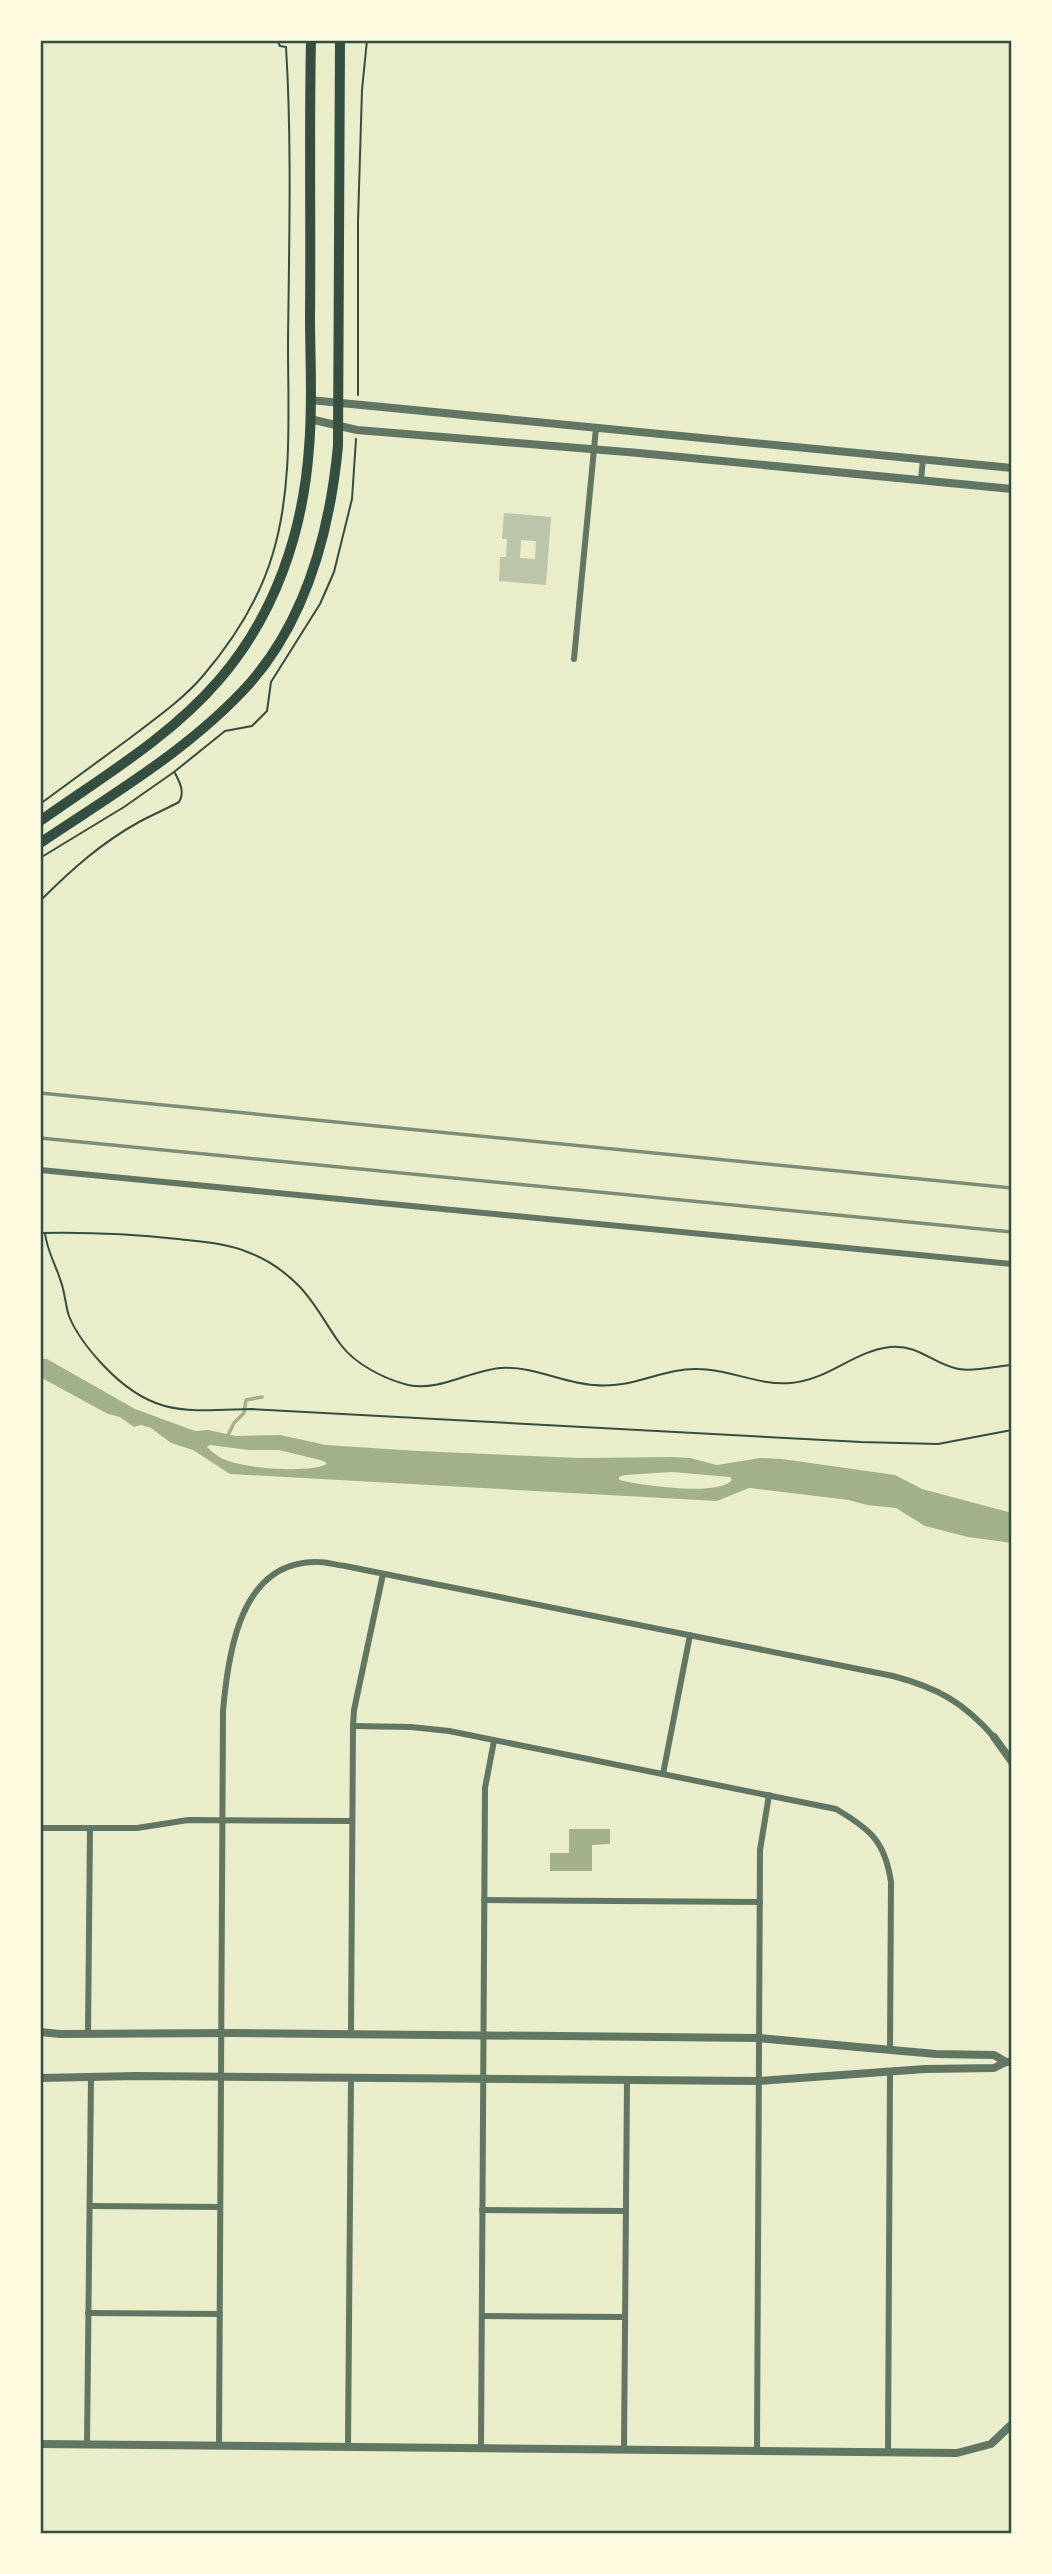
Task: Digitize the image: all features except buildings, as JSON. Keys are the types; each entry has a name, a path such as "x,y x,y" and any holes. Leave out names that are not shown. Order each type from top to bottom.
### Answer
{"main road":[{"path":"40,821 170,729 202,699 238,656 272,598 291,552 306,479 310,419 311,40"},
{"path":"40,843 169,755 199,732 245,688 266,661 293,615 321,547 333,489 339,403 340,40"}],"street":[{"path":"310,400 1012,468"},
{"path":"310,419 357,430 594,449 1012,489"},
{"path":"574,659 596,428"},
{"path":"921,480 923,459"},
{"path":"40,1170 1012,1265"},
{"path":"219,2445 223,1711 226,1679 242,1612 254,1593 268,1580 286,1568 318,1562 923,1684 952,1698 974,1715 1012,1762"},
{"path":"351,2034 354,1710 383,1574"},
{"path":"663,1774 690,1635"},
{"path":"353,1726 425,1728 494,1741 836,1809 862,1824 878,1841 888,1861 891,1882 890,2049"},
{"path":"481,2448 485,1788 494,1741"},
{"path":"757,2450 760,1850 769,1795"},
{"path":"40,1828 137,1828 173,1820 352,1821"},
{"path":"88,2035 90,1828"},
{"path":"484,1900 760,1902"},
{"path":"40,2032 88,2035 221,2033 758,2038 936,2054 995,2055 1009,2062"},
{"path":"40,2078 90,2076 758,2081 994,2068 1009,2062"},
{"path":"888,2452 890,2072"},
{"path":"88,2445 90,2076"},
{"path":"348,2446 351,2078"},
{"path":"624,2449 627,2081"},
{"path":"90,2206 220,2207"},
{"path":"482,2210 626,2211"},
{"path":"88,2313 220,2314"},
{"path":"482,2316 625,2317"},
{"path":"40,2444 957,2453 992,2444 1011,2425"}],"path":[{"path":"40,804 162,716 194,686 242,621 272,556 283,506 288,404 288,75 286,47 281,46 277,40"},
{"path":"358,386 358,221 362,90 367,40"},
{"path":"40,858 91,828 174,772 225,731 252,726 267,711"},
{"path":"40,901 74,866 102,845 179,802 181,787 174,772"},
{"path":"40,1233 156,1237 216,1243 251,1253 272,1264 306,1293 350,1355 379,1373 414,1386 433,1385 483,1370 502,1368 533,1371 596,1386 631,1384 680,1370 699,1368 718,1370 761,1382 793,1383 824,1375 873,1351 890,1347 917,1350 958,1369 1012,1365"},
{"path":"45,1233 69,1315 83,1340 92,1353 130,1391 158,1404 200,1411 251,1409 861,1442 938,1444 1012,1430"}],"shaded area":[{"path":"40,1359 47,1359 135,1409 195,1431 208,1430 236,1436 280,1435 326,1445 418,1451 579,1458 690,1458 717,1465 760,1458 782,1459 895,1475 922,1489 1012,1513 1012,1543 968,1537 925,1526 896,1508 749,1488 717,1501 230,1474 193,1450 171,1443 151,1428 141,1425 134,1427 120,1417 108,1414 40,1377","holes":["210,1445 249,1450 279,1450 327,1464 305,1469 242,1465 221,1458 207,1447","672,1472 730,1477 732,1480 724,1485 695,1489 660,1487 619,1480 619,1477 625,1475"]},
{"path":"569,1829 610,1829 610,1844 592,1845 592,1871 550,1871 550,1853 569,1853"}],"waterway":[{"path":"227,1437 234,1423 244,1413 246,1400 262,1397"}],"railway":[{"path":"40,1093 1012,1188"},
{"path":"40,1138 1012,1232"}]}
